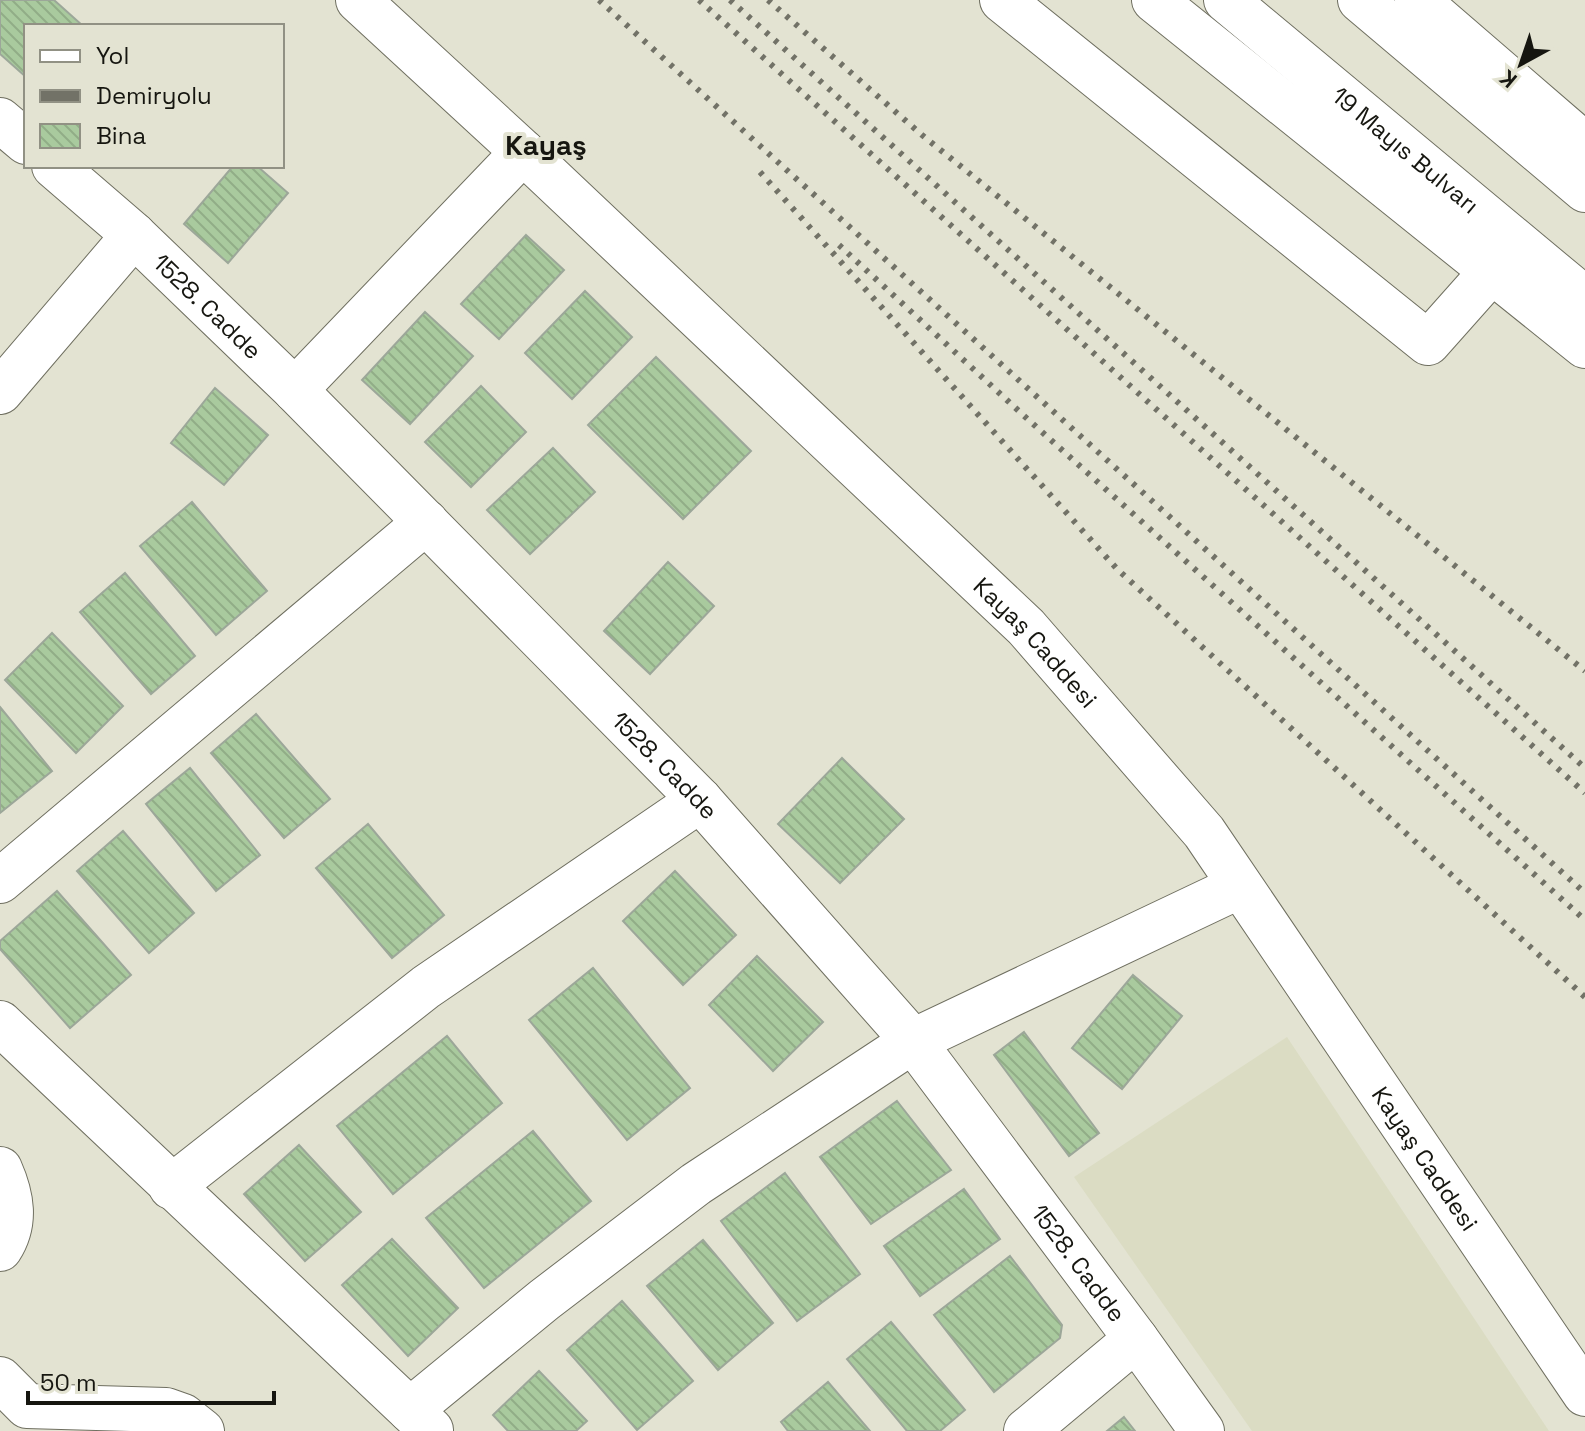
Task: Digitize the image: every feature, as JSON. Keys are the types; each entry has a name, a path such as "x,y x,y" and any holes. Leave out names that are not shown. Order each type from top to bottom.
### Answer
{"main road":[{"name":"Kayaş Caddesi","path":"358,0 1026,627 1204,832 1585,1394"},
{"path":"1002,0 1428,343 1492,271"},
{"path":"1154,0 1585,346"},
{"name":"19 Mayıs Bulvarı","path":"1226,0 1585,299"},
{"path":"1360,0 1585,190"},
{"path":"1417,0 1585,145"},
{"path":"0,120 24,140"},
{"path":"295,390 523,152"},
{"name":"1528. Cadde","path":"56,168 134,235 295,390 700,800 913,1041 1202,1431"},
{"path":"0,392 134,235"},
{"path":"0,881 426,522"},
{"path":"171,1187 426,987 700,800"},
{"path":"0,1023 421,1420 544,1300 696,1184 913,1041 1240,886"},
{"path":"0,1169 10,1193 12,1210 10,1226 0,1249"},
{"path":"1026,1431 1136,1339"},
{"path":"0,1379 27,1406 166,1410 183,1416 202,1431"}],"shaded area":[{"path":"1287,1037 1549,1431 1252,1431 1074,1177"}],"building":[{"path":"0,0 54,0 81,24 24,24 24,75 0,54"},
{"path":"231,168 259,168 288,193 228,263 184,224"},
{"path":"526,235 564,270 499,339 461,304"},
{"path":"585,291 632,337 572,399 525,353"},
{"path":"425,312 473,356 410,424 362,380"},
{"path":"656,357 751,451 683,519 588,425"},
{"path":"481,386 526,432 471,487 425,442"},
{"path":"215,388 268,435 224,485 171,443"},
{"path":"553,448 595,492 530,554 487,510"},
{"path":"192,502 267,591 216,635 140,546"},
{"path":"668,562 714,606 650,674 604,631"},
{"path":"125,573 195,656 151,694 80,612"},
{"path":"52,633 123,706 76,753 5,680"},
{"path":"0,707 52,771 0,813"},
{"path":"256,714 330,799 284,838 211,753"},
{"path":"842,758 904,819 840,883 778,824"},
{"path":"190,768 260,855 216,891 146,804"},
{"path":"368,824 444,915 392,958 316,868"},
{"path":"123,831 194,913 149,953 77,871"},
{"path":"675,871 736,935 683,985 623,921"},
{"path":"57,891 131,975 70,1028 0,949 0,941"},
{"path":"757,956 823,1022 773,1071 709,1005"},
{"path":"593,968 690,1088 627,1140 529,1020"},
{"path":"1133,975 1182,1016 1122,1089 1072,1048"},
{"path":"1024,1032 1099,1133 1069,1156 994,1055"},
{"path":"447,1036 502,1103 393,1194 337,1126"},
{"path":"897,1101 951,1170 871,1224 820,1157"},
{"path":"533,1131 591,1201 484,1288 426,1218"},
{"path":"299,1145 361,1212 305,1261 244,1194"},
{"path":"785,1173 860,1274 797,1321 721,1221"},
{"path":"964,1189 1000,1239 920,1296 884,1246"},
{"path":"392,1239 458,1308 408,1356 342,1285"},
{"path":"703,1240 773,1323 718,1370 647,1286"},
{"path":"1010,1256 1062,1325 1060,1338 994,1392 934,1315"},
{"path":"622,1301 693,1381 637,1430 567,1350"},
{"path":"891,1322 965,1410 940,1431 907,1431 847,1359"},
{"path":"539,1371 587,1421 576,1431 508,1431 493,1415"},
{"path":"828,1382 870,1431 788,1431 781,1422"},
{"path":"1124,1417 1135,1431 1107,1431"}],"railway":[{"path":"599,0 1585,893"},
{"path":"699,0 1585,793"},
{"path":"730,0 1585,768"},
{"path":"768,0 922,135 1585,671"},
{"path":"760,172 1117,569 1585,997"},
{"path":"839,245 1022,414 1585,920"}],"district":[{"name":"Kayaş","path":"546,145"}]}
